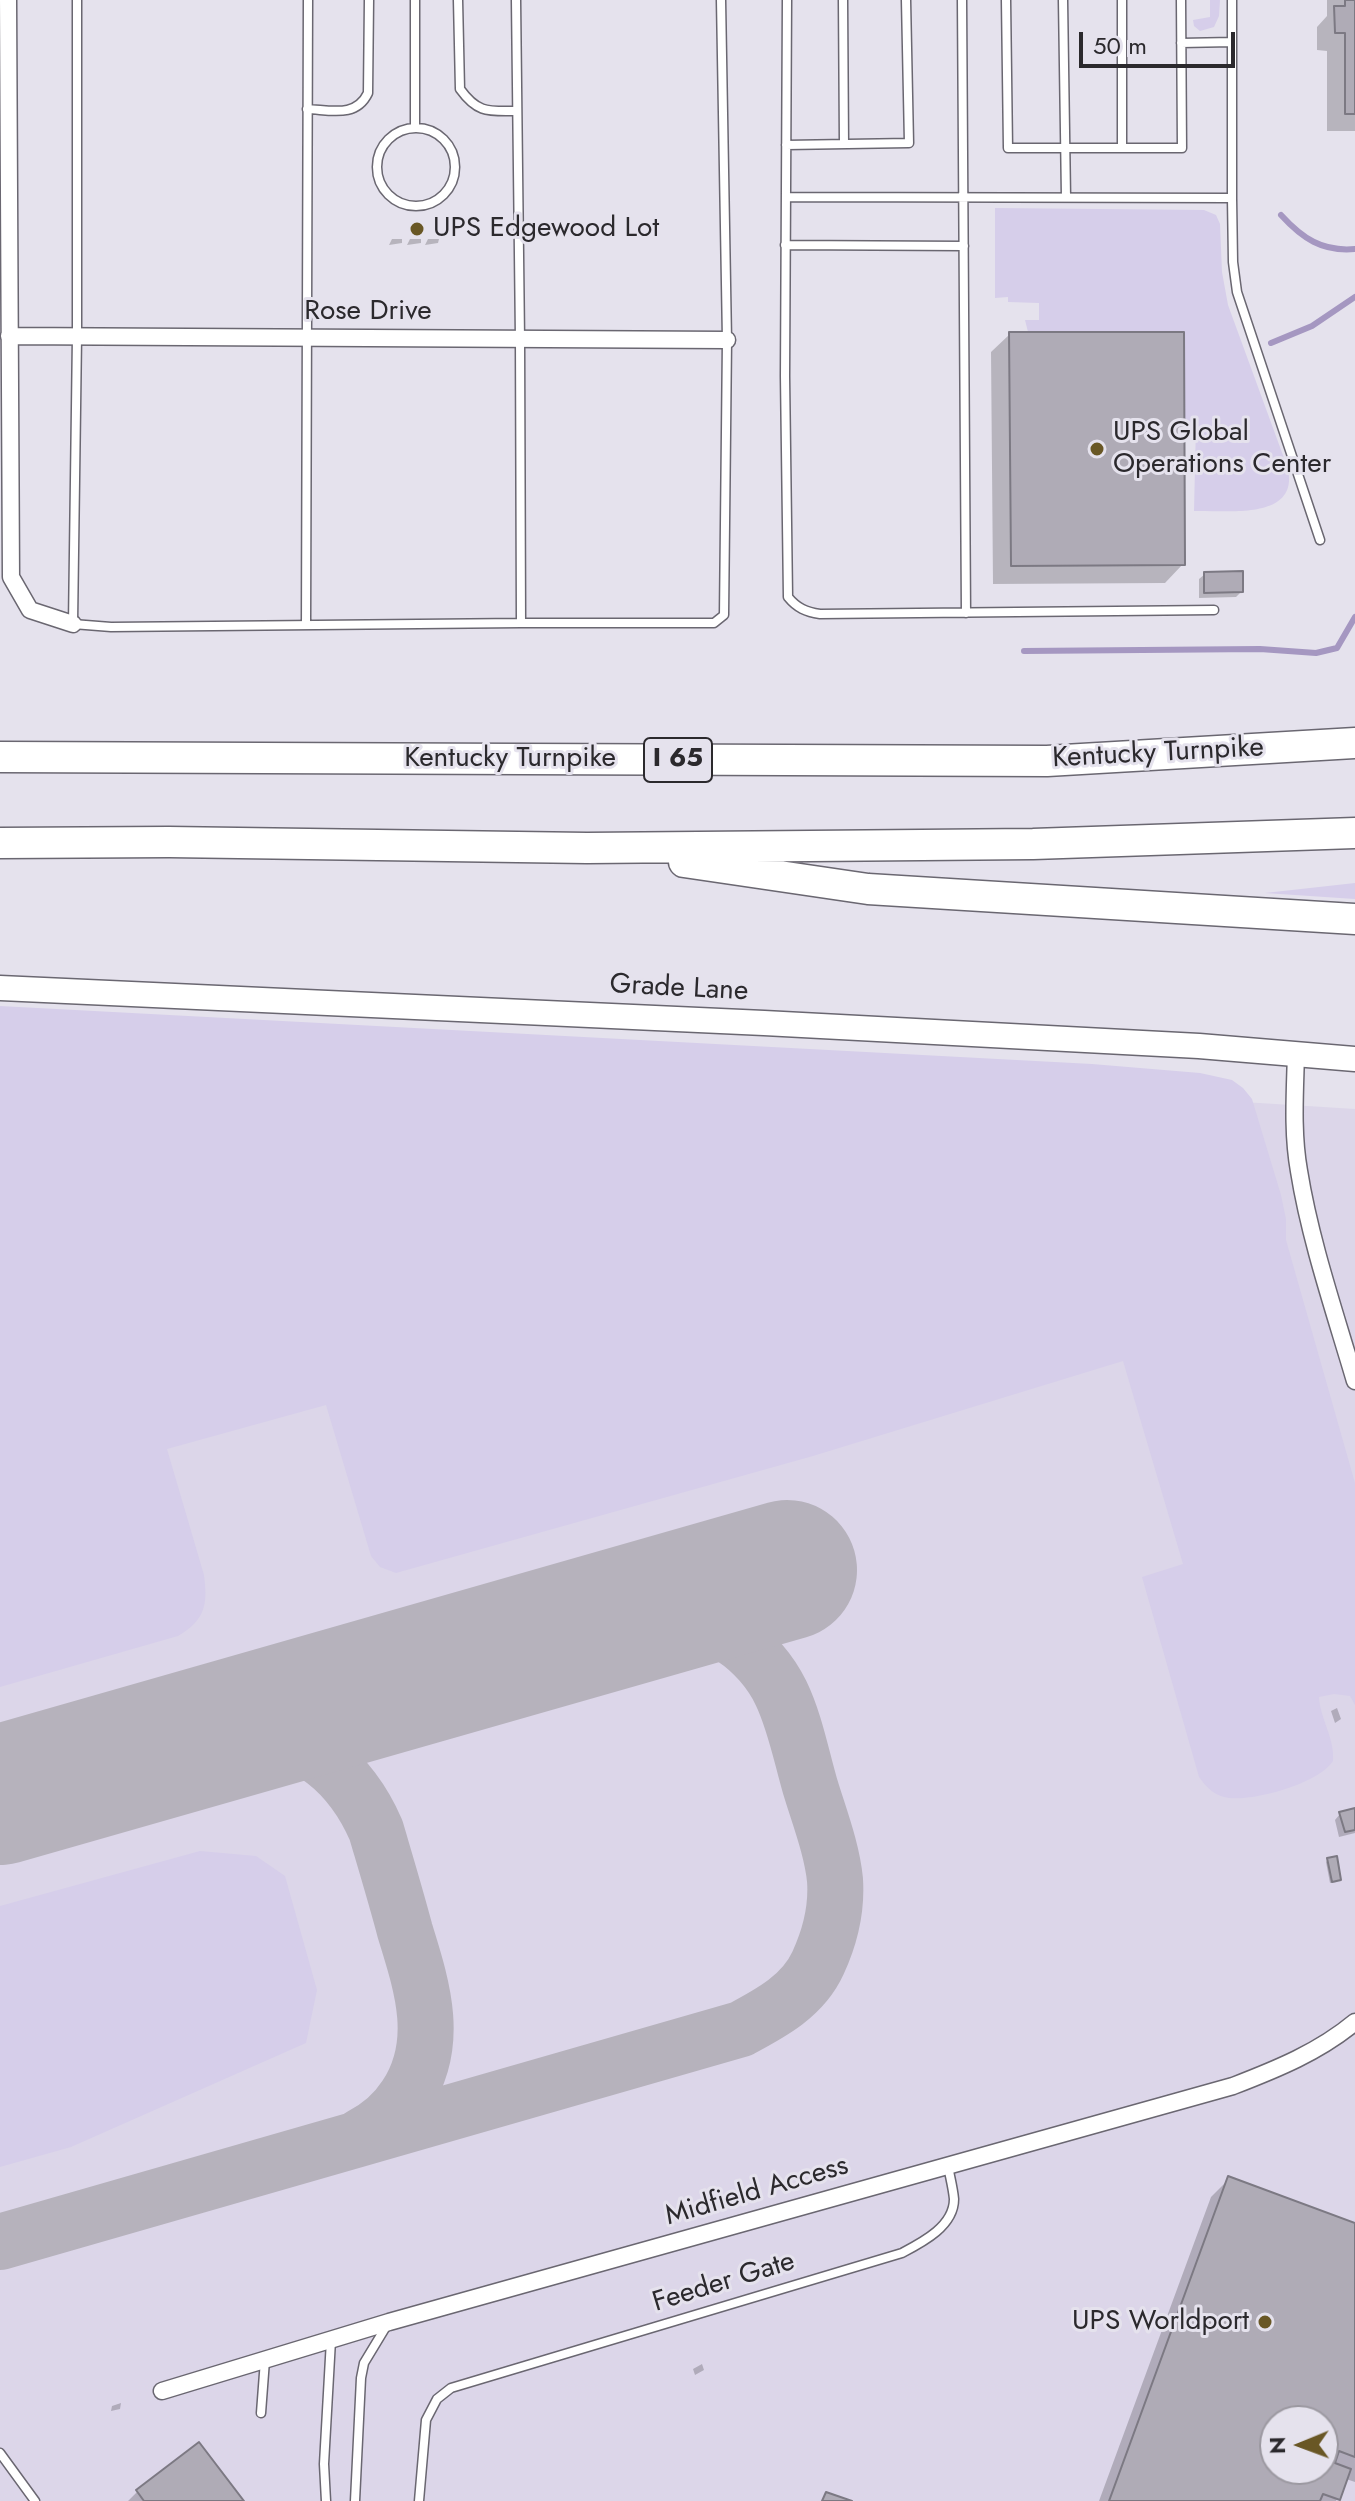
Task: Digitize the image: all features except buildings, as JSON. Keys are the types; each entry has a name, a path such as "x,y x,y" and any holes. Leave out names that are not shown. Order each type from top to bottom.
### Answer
{"highway":[{"name":"Kentucky Turnpike","path":"0,757 1047,761 1355,743"},
{"path":"0,843 587,848 1049,844 1355,833"},
{"path":"587,848 868,889 1355,919"}],"main road":[{"name":"Grade Lane","path":"0,988 748,1022 1355,1059"}],"street":[{"path":"8,0 4,190 9,336 5,522 11,577 30,610 73,624"},
{"name":"Rose Drive","path":"9,336 727,340"},
{"path":"1296,1053 1295,1137 1299,1171 1312,1231 1355,1381"},
{"name":"Midfield Access","path":"162,2391 389,2322 1233,2086 1283,2067 1355,2022"}],"lane":[{"path":"77,0 73,624 111,627 714,623 724,615 727,340 721,0"},
{"path":"306,625 308,0"},
{"path":"307,109 351,111 363,104 368,93 369,0"},
{"path":"415,0 415,127"},
{"path":"458,0 460,89 468,101 481,111 517,111"},
{"path":"516,0 521,623"},
{"path":"787,0 785,245 788,597 806,612 820,614 1214,610"},
{"path":"843,0 844,144"},
{"path":"786,145 909,143 906,0"},
{"path":"962,0 966,613"},
{"path":"1006,0 1008,148 1065,149 1182,148 1181,0"},
{"path":"1063,0 1066,197"},
{"path":"1122,0 1122,148"},
{"path":"1232,0 1233,262 1237,292 1320,540"},
{"path":"1181,43 1232,42"},
{"path":"415,127 441,135 455,157 456,171 445,195 434,203 408,206 386,193 377,170 383,145 403,129 415,127"},
{"path":"786,197 1232,198"},
{"path":"785,245 964,246"},
{"name":"Feeder Gate","path":"419,2501 426,2420 437,2399 451,2388 902,2253 921,2243 950,2216 954,2200 948,2166"},
{"path":"355,2501 361,2378 364,2363 389,2322"},
{"path":"326,2501 324,2464 331,2339"},
{"path":"261,2413 265,2359"},
{"path":"0,2453 35,2501"}],"shaded area":[{"path":"1210,0 1220,0 1219,16 1214,27 1200,31 1193,20 1210,17"},
{"path":"995,208 1204,210 1216,215 1220,224 1222,272 1228,305 1288,469 1288,486 1282,497 1272,505 1257,509 1194,511 1196,424 1185,424 1184,333 1028,332 1025,320 1039,320 1039,303 1008,302 1008,297 995,298"},
{"path":"1355,883 1355,899 1265,893"},
{"path":"0,1006 1092,1064 1200,1073 1232,1080 1252,1099 1281,1195 1286,1240 1355,1483 1355,1705 1350,1696 1334,1694 1319,1697 1332,1744 1333,1761 1326,1769 1301,1783 1255,1797 1229,1798 1220,1795 1208,1788 1199,1777 1142,1577 1183,1564 1123,1361 813,1456 396,1573 380,1567 371,1556 326,1405 167,1449 204,1575 205,1603 199,1618 178,1636 0,1687"},
{"path":"0,1024 1355,1109 1355,2501 0,2501"},
{"path":"200,1851 256,1856 285,1876 317,1990 306,2043 71,2147 0,2167 0,1906"}],"waterway":[{"path":"1281,215 1314,242 1332,248 1355,249"},
{"path":"1271,343 1312,326 1355,297"},
{"path":"1024,651 1260,649 1316,653 1337,648 1355,617"}],"taxiway":[{"path":"0,2242 741,2029 775,2010 804,1985 818,1963 832,1923 835,1880 825,1833 781,1693 754,1656 720,1630 680,1618 622,1616"},
{"path":"193,1739 243,1734 266,1736 307,1749 340,1775 366,1810 376,1830 422,1993 426,2035 417,2076 406,2096 386,2119 361,2136"}],"runway":[{"path":"0,1795 787,1570"}],"place":[{"name":"UPS Edgewood Lot","path":"417,229"},
{"name":"UPS Global Operations Center","path":"1097,449"},
{"name":"UPS Worldport","path":"1265,2322"}]}
